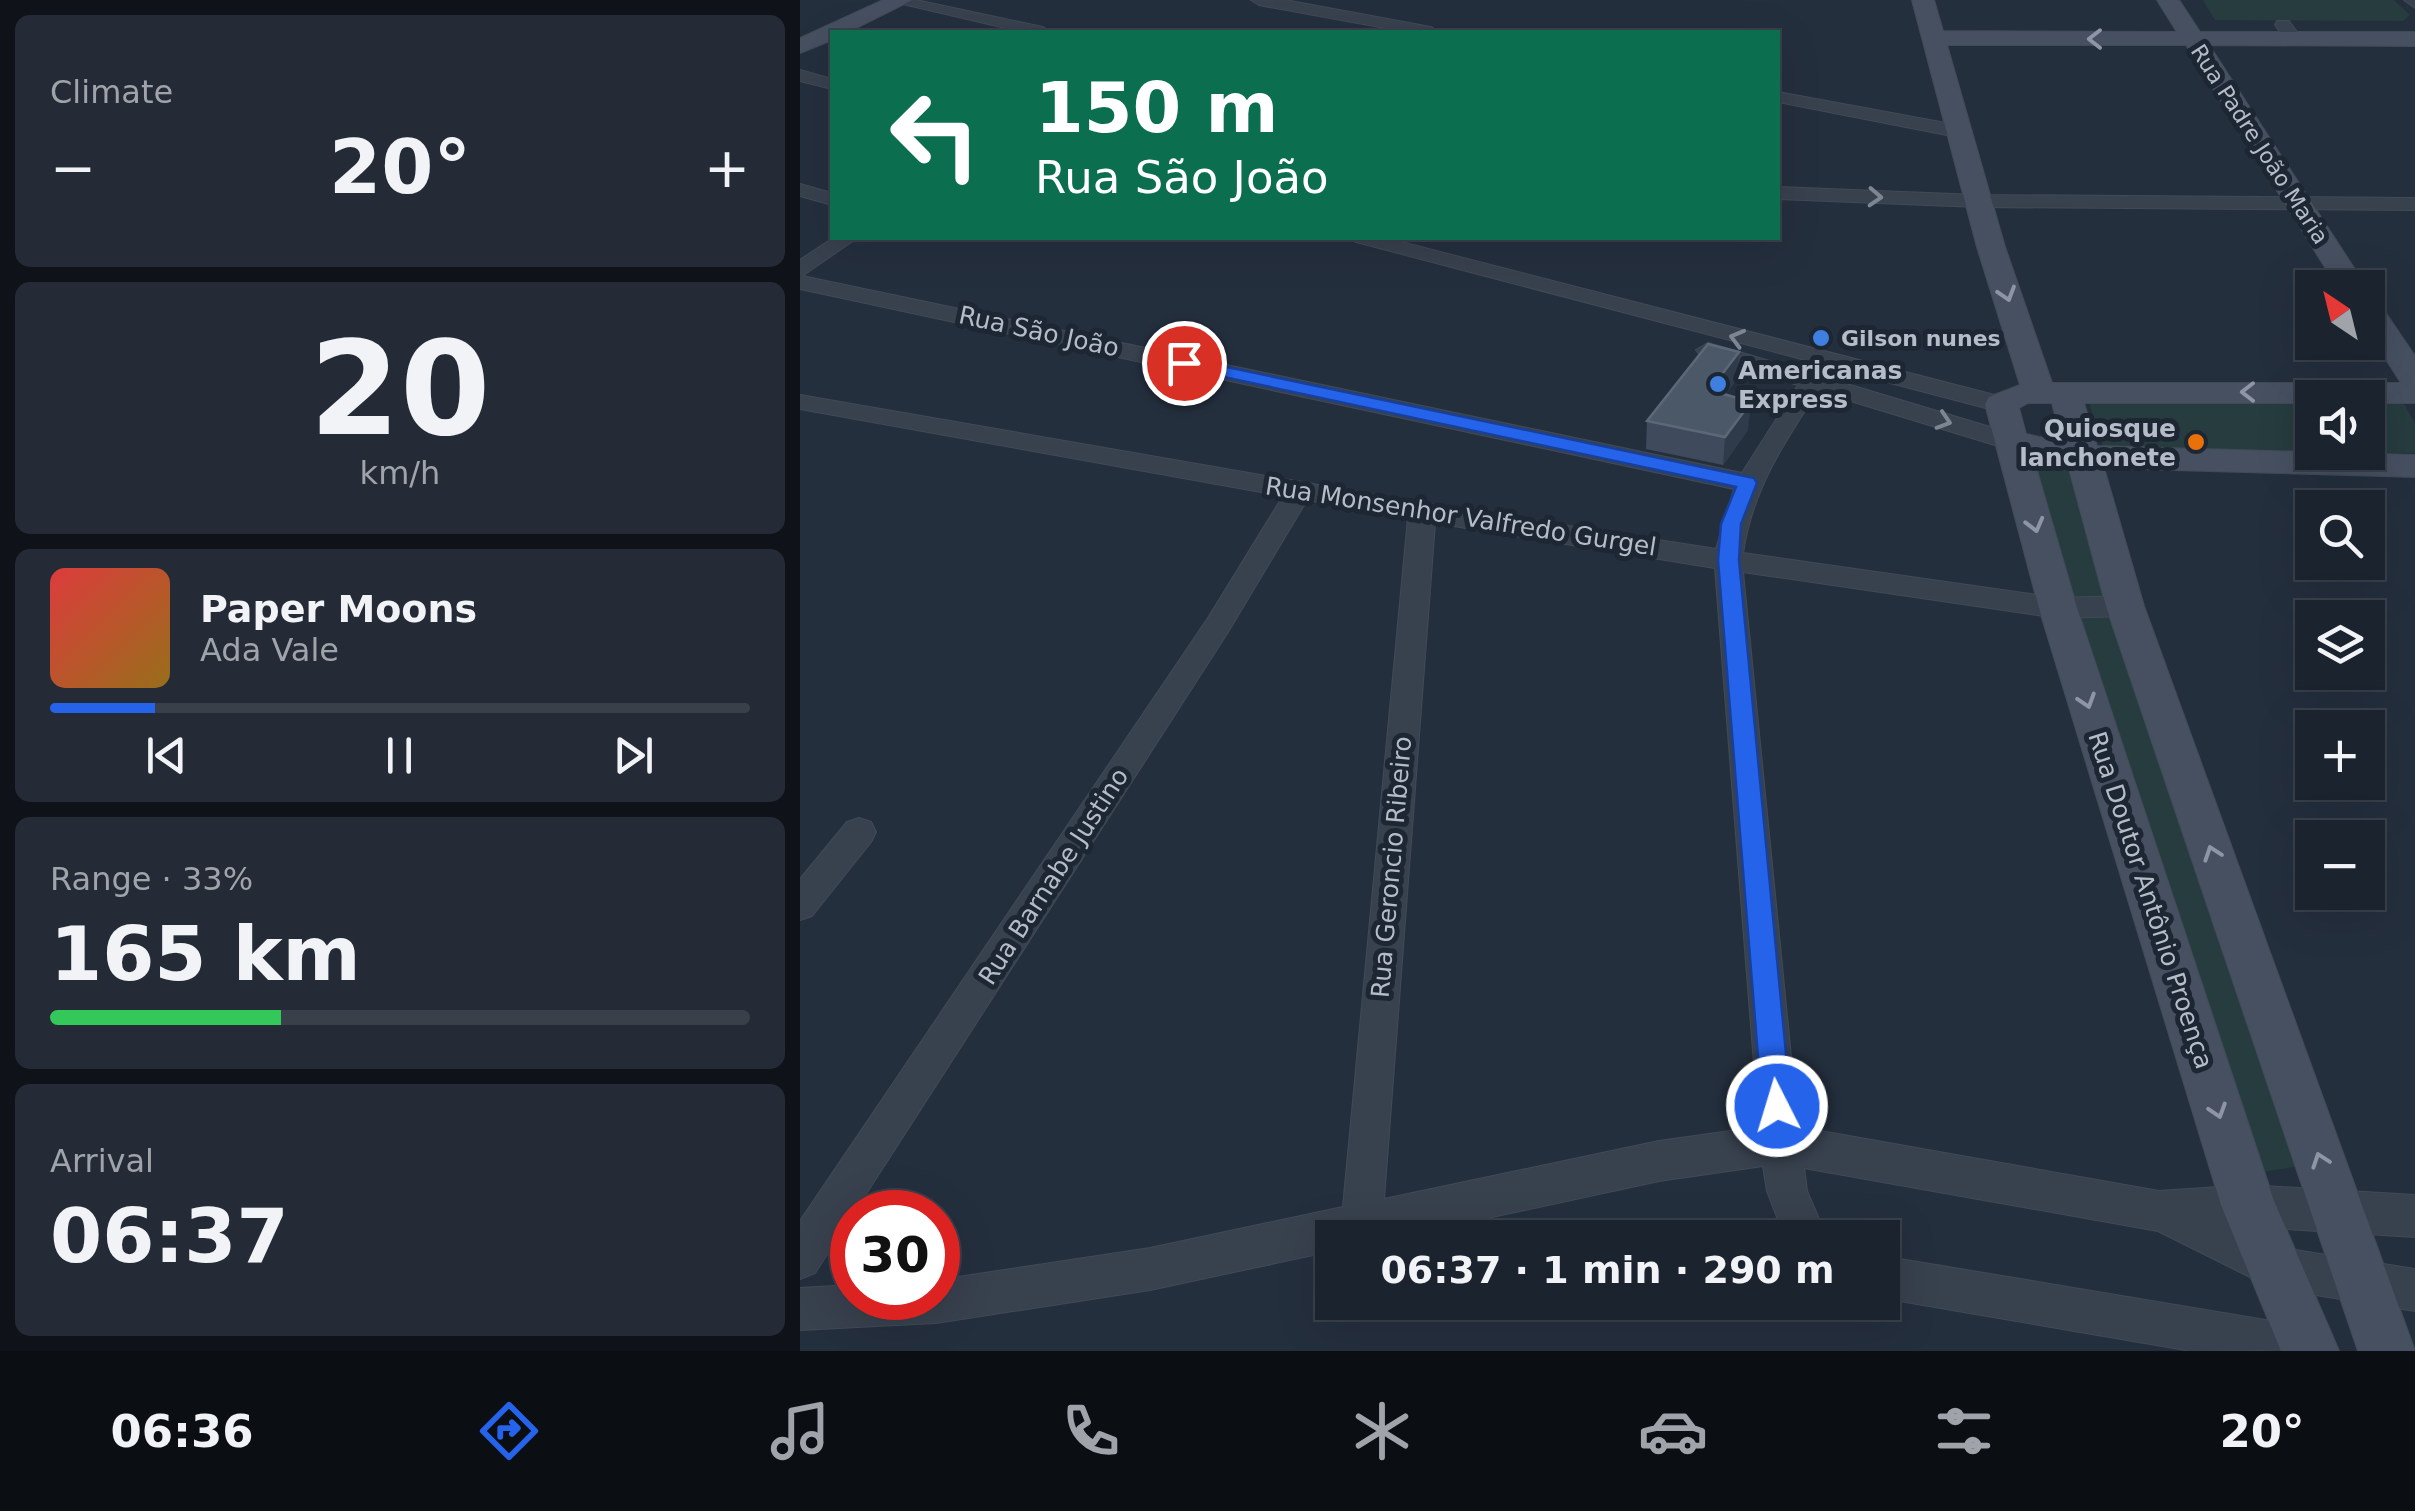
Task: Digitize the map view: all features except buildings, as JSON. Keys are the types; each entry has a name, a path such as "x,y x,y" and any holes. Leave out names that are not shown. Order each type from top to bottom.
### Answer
{"main road":[{"path":"1923,0 1978,202 2052,392 2083,457 2124,606 2387,1351"},
{"name":"Rua Padre João Maria","path":"2168,0 2203,32 2296,202 2341,270"},
{"path":"2192,0 2203,32"},
{"path":"836,30 900,1"},
{"path":"1934,38 2289,32 2415,25"},
{"path":"800,46 830,32"},
{"path":"2289,32 2415,40"},
{"path":"2385,335 2415,380"},
{"path":"2001,404 2022,394 2052,392 2415,393"},
{"name":"Rua Doutor Antônio Proença","path":"2001,404 2058,608 2248,1205 2309,1350"},
{"path":"2011,442 2083,457 2415,466"}],"street":[{"path":"1259,0 1420,30"},
{"path":"900,1 1033,30"},
{"path":"800,75 830,83"},
{"path":"1780,98 1962,132"},
{"path":"800,190 830,198"},
{"path":"1780,193 1978,202 2415,204"},
{"path":"801,271 843,240"},
{"path":"1370,240 1819,371 2011,442"},
{"path":"1454,266 1475,242"},
{"name":"Rua São João","path":"801,271 1747,483"},
{"path":"1799,1220 1787,1191 1780,1144 1728,560 1731,524 1747,483 1819,371"},
{"path":"1819,371 2001,404"},
{"name":"Rua Monsenhor Valfredo Gurgel","path":"800,402 1422,512 1728,560 2058,608 2124,606"},
{"name":"Rua Barnabe Justino","path":"800,1258 1218,625 1300,490"},
{"name":"Rua Geroncio Ribeiro","path":"1362,1220 1422,512"},
{"path":"800,905 859,832"},
{"path":"1377,1220 1659,1162 1780,1144 2160,1211 2248,1205 2415,1216"},
{"path":"2160,1211 2272,1267 2415,1290"},
{"path":"800,1309 936,1302 1111,1276 1315,1233"},
{"path":"1900,1281 2309,1350"}],"green space":[{"path":"2203,0 2394,0 2410,15 2403,21 2215,20"},
{"path":"2089,402 2295,403 2295,452 2104,451"},
{"path":"2385,404 2404,404 2415,423 2415,453 2385,453"},
{"path":"2025,455 2066,464 2307,1165 2256,1173"}],"place":[{"name":"Gilson nunes","path":"1821,338"},
{"name":"Americanas Express","path":"1718,384"},
{"name":"Quiosque lanchonete","path":"2196,442"}],"route":[{"path":"1184,363 1747,483 1731,524 1728,560 1777,1106"}]}
